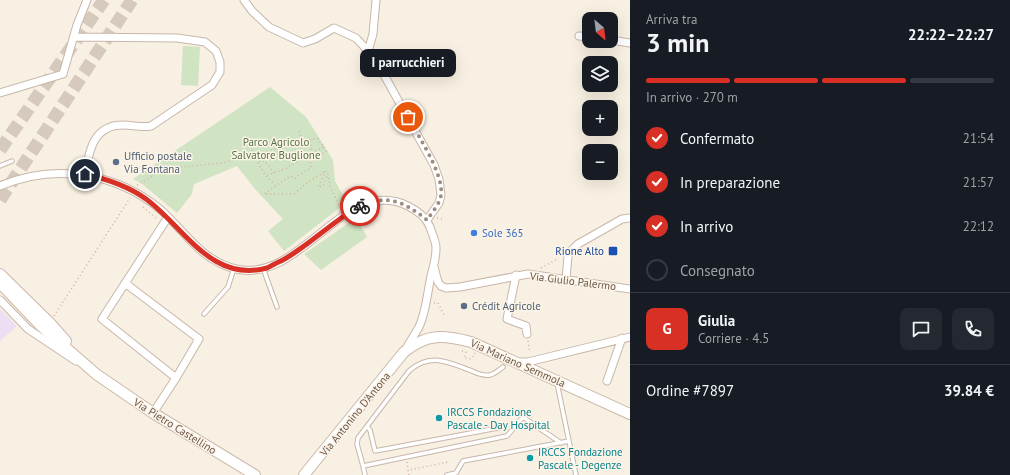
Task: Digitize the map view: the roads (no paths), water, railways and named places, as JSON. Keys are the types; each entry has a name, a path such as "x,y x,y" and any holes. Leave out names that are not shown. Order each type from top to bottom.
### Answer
{"main road":[{"name":"Via Pietro Castellino","path":"0,274 48,322 96,374 154,414 255,475"},
{"name":"Via Pietro Castellino","path":"0,283 48,322"},
{"name":"Via Mariano Semmola","path":"404,352 418,342 439,336 451,337 471,342 630,414"},
{"name":"Via Antonino D'Antona","path":"304,475 404,352"}],"street":[{"path":"0,93 63,74 87,0"},
{"path":"244,0 252,11 269,26 303,42 315,39 334,28 356,38 368,50 378,64 408,117 434,165 439,179 441,190 440,199 427,220"},
{"path":"368,50 373,34 376,0"},
{"path":"74,37 177,38 205,42 216,51 220,62 220,72 212,85 151,126 143,128 122,125 111,126 102,131 93,142 85,174"},
{"path":"618,41 630,43"},
{"path":"0,186 17,179 44,173 85,174 108,180 145,198 168,217 208,257 220,264 234,268 253,269 267,268 293,255 356,208 370,201 391,200 401,202 414,209 427,220 436,248 426,308 419,327 404,352"},
{"path":"168,217 102,319 176,378"},
{"path":"566,279 568,256 578,244 622,219 630,218"},
{"name":"Via Giulio Palermo","path":"434,267 438,282 441,286 446,288 460,287 516,275 528,274 630,289"},
{"path":"516,275 507,318 526,326 528,334"},
{"path":"125,283 199,339 154,414"},
{"path":"0,300 28,329 96,374"},
{"path":"28,329 48,322"},
{"path":"514,362 528,362 630,337"},
{"path":"607,380 622,338"}],"lane":[{"path":"0,166 12,162"},
{"path":"204,314 228,287 234,268"},
{"path":"263,268 277,307"},
{"path":"365,475 357,444 358,438 408,371 416,364 423,361 438,359 483,376 495,373 503,367"},
{"path":"557,380 576,475"},
{"path":"362,466 508,436 523,416 561,443"},
{"path":"367,427 370,430 375,451 503,428"},
{"path":"447,475 456,473 463,461 569,441"}],"tunnel":[{"path":"0,150 104,0"},
{"path":"0,200 132,0"}],"place":[{"name":"I parrucchieri","path":"408,117"},
{"name":"Ufficio postale Via Fontana","path":"116,162"},
{"name":"Sole 365","path":"474,233"},
{"name":"Rione Alto","path":"613,251"},
{"name":"Crédit Agricole","path":"464,306"},
{"name":"IRCCS Fondazione Pascale - Day Hospital","path":"439,418"},
{"name":"IRCCS Fondazione Pascale - Degenze","path":"530,458"}],"park label":[{"name":"Parco Agricolo Salvatore Buglione","path":"276,148"}]}
